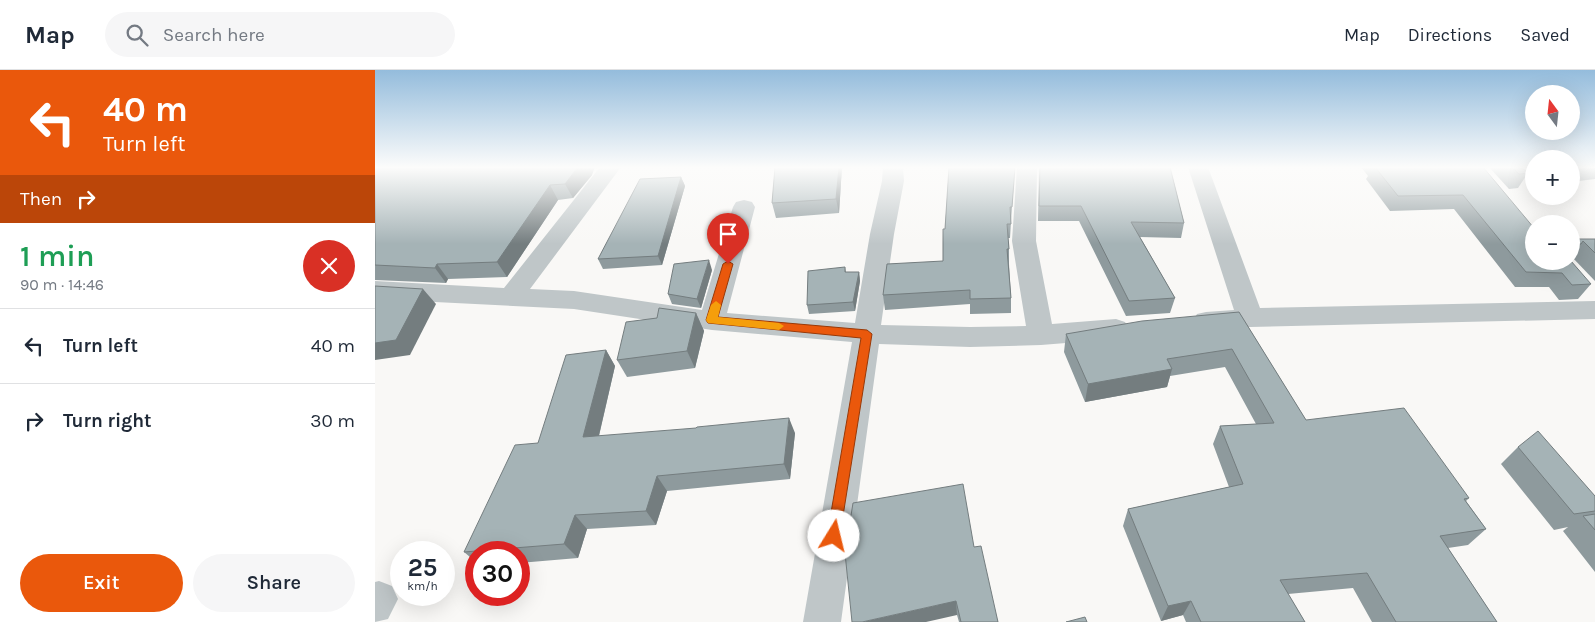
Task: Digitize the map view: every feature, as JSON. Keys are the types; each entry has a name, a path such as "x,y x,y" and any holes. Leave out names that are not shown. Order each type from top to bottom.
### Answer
{"street":[{"path":"510,298 591,193"},
{"path":"822,622 890,193"},
{"path":"1026,193 1025,241 1041,336"},
{"path":"1207,193 1250,318"},
{"path":"711,320 744,208"},
{"path":"375,290 574,300 711,320 867,334 970,337 1041,336 1141,327"},
{"path":"1180,324 1250,318 1591,299"}],"building":[{"path":"375,193 545,193 497,262 437,264 435,268 375,265"},
{"path":"633,193 676,193 658,256 598,259"},
{"path":"773,193 837,193 836,199 772,203"},
{"path":"947,193 1013,193 1012,207 1010,207 1011,224 1007,224 1011,298 970,299 970,290 883,295 887,264 943,261 943,229 945,229"},
{"path":"1039,193 1176,193 1184,223 1131,222 1175,298 1129,301 1081,206 1039,206"},
{"path":"1395,193 1505,193 1525,217 1525,270 1579,270 1591,284 1572,285 1562,273 1526,272 1463,195 1398,196"},
{"path":"1580,239 1595,239 1595,253 1583,241 1581,244"},
{"path":"709,260 697,299 668,294 674,264"},
{"path":"845,267 845,272 859,272 853,302 807,305 808,271"},
{"path":"375,286 423,289 396,340 375,343"},
{"path":"659,308 696,313 687,351 617,360 626,322 657,318"},
{"path":"1239,312 1306,420 1404,408 1469,498 1464,499 1486,529 1440,536 1497,622 1396,622 1367,573 1280,580 1305,622 1201,622 1191,601 1168,606 1128,509 1243,484 1220,426 1274,423 1232,349 1167,359 1172,369 1088,384 1066,334 1142,321"},
{"path":"606,350 583,437 789,418 784,464 657,476 646,511 575,515 564,544 530,547 530,541 469,541 515,445 538,443 566,355"},
{"path":"1538,431 1595,496 1595,511 1574,514 1518,447"},
{"path":"963,484 974,547 981,546 998,622 961,622 956,601 862,622 852,622 845,553 853,503"},
{"path":"1595,514 1595,530 1583,516"},
{"path":"1085,617 1087,622 1066,622"}],"slow traffic":[{"path":"716,305 711,320 779,326"}],"route":[{"path":"728,264 711,320 867,334 834,536"}]}
